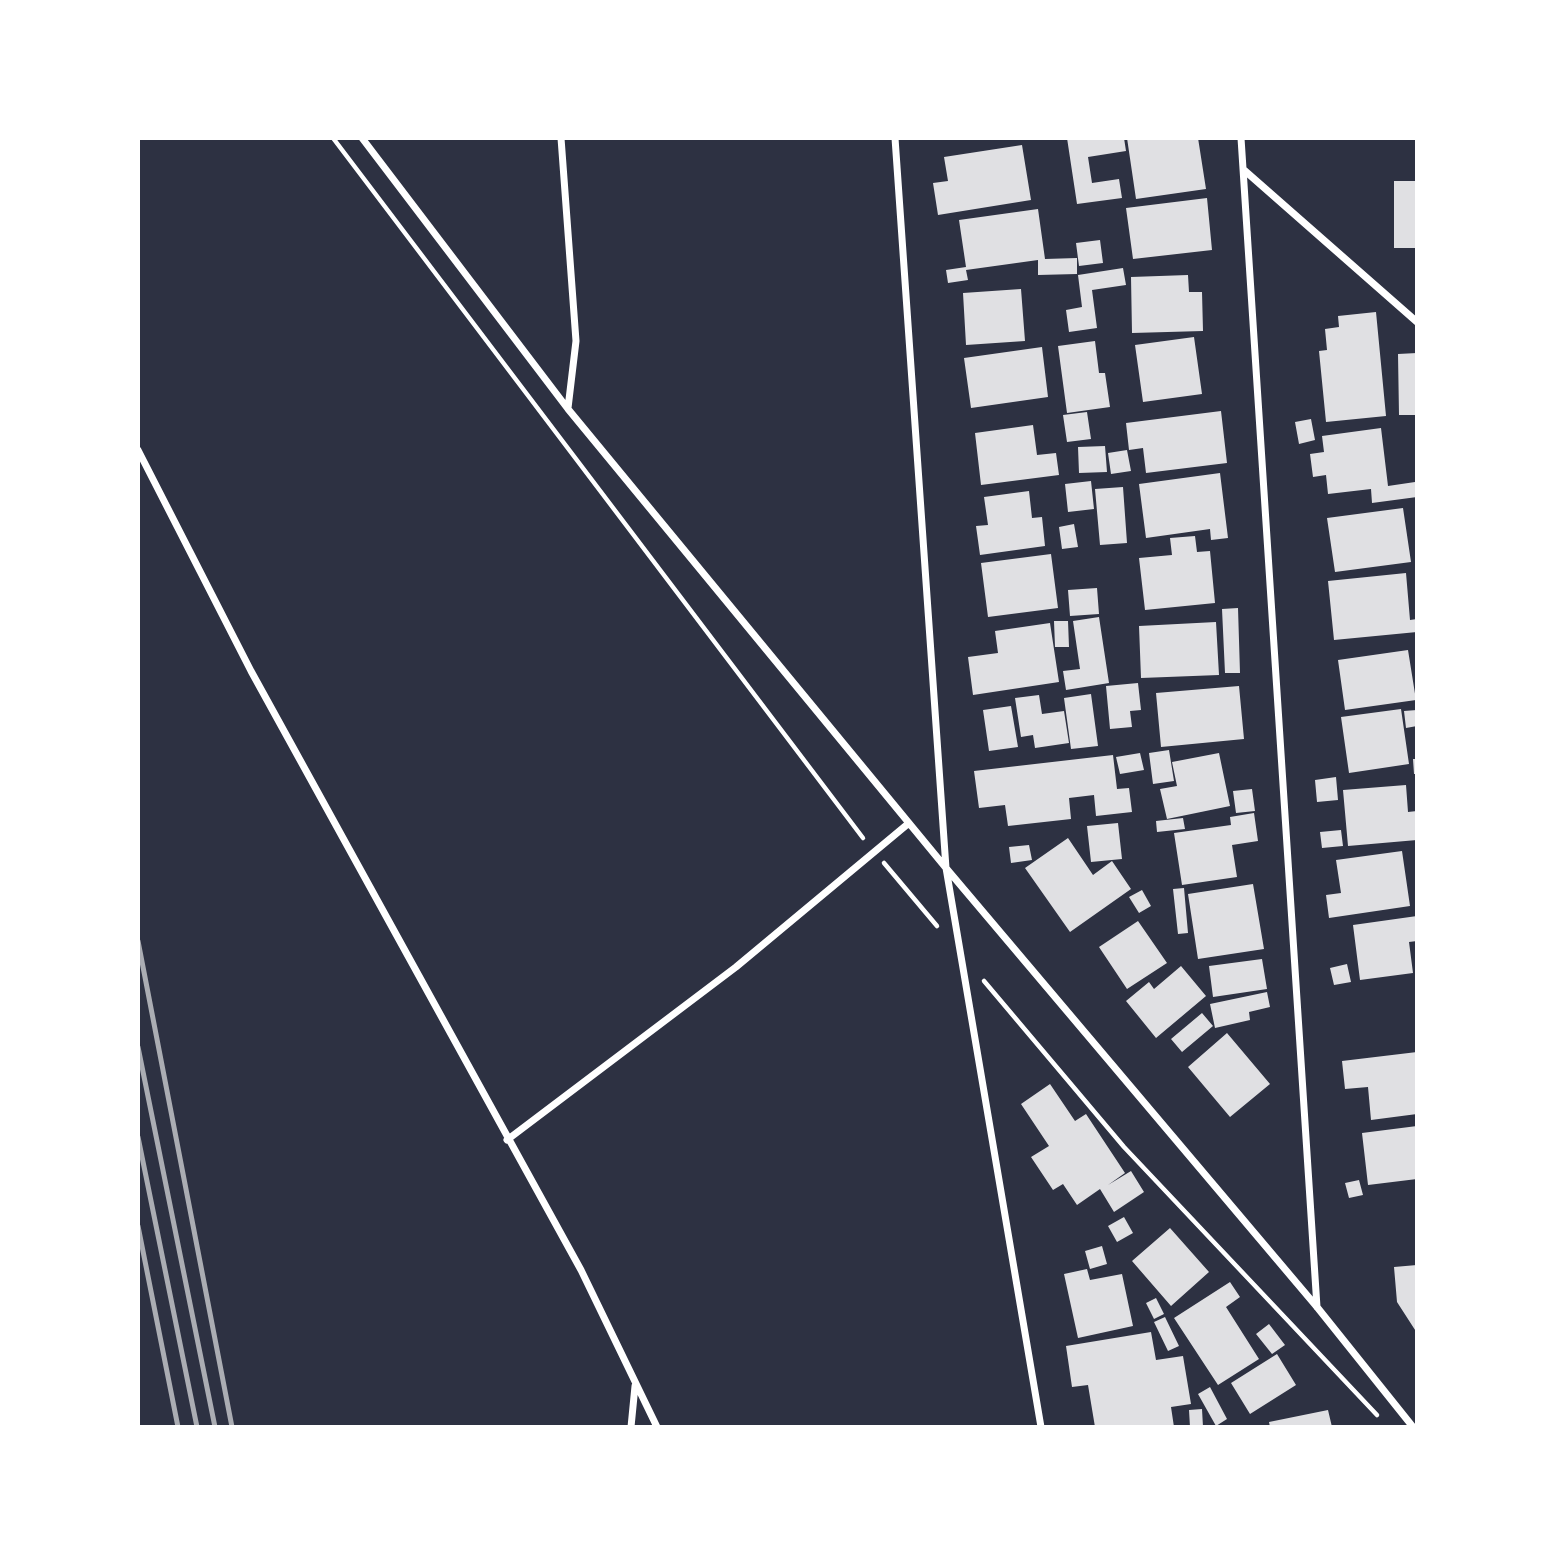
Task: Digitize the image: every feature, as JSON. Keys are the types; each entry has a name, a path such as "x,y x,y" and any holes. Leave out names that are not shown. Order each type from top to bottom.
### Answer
{"street":[{"path":"362,138 568,409 946,868 1317,1307 1413,1427"},
{"path":"561,138 576,341 568,409"},
{"path":"895,138 946,868 1041,1427"},
{"path":"1241,138 1317,1307"},
{"path":"1243,170 1417,322"},
{"path":"138,450 251,671 581,1270 657,1427"},
{"path":"507,1140 736,967 909,823"},
{"path":"631,1427 635,1384"},
{"path":"1400,1414 1401,1427"}],"path":[{"path":"333,138 875,852 1124,1147 1385,1423"}],"building":[{"path":"1067,138 1124,138 1126,151 1088,157 1092,183 1119,179 1122,198 1077,204"},
{"path":"1127,138 1198,138 1206,189 1136,199"},
{"path":"1022,145 1031,200 938,215 933,183 948,181 944,157"},
{"path":"1394,181 1417,181 1417,248 1394,248"},
{"path":"1207,198 1212,250 1133,259 1126,208"},
{"path":"1038,209 1045,259 1077,258 1077,274 1038,275 1038,260 966,270 968,280 948,283 946,270 966,267 959,220"},
{"path":"1100,240 1103,263 1079,266 1076,243"},
{"path":"1123,268 1126,285 1092,290 1097,328 1069,332 1066,310 1082,307 1078,275"},
{"path":"1188,275 1189,292 1202,292 1203,331 1132,333 1131,277"},
{"path":"1021,289 1025,341 966,345 963,293"},
{"path":"1376,312 1386,416 1326,422 1319,351 1327,350 1325,329 1339,327 1338,316"},
{"path":"1194,337 1202,394 1143,402 1135,345"},
{"path":"1095,341 1099,373 1105,373 1110,407 1067,413 1058,346"},
{"path":"1042,347 1048,397 971,408 964,358"},
{"path":"1417,353 1417,415 1399,415 1398,354"},
{"path":"1221,411 1227,463 1146,473 1143,448 1129,450 1126,423"},
{"path":"1087,412 1091,439 1067,442 1063,415"},
{"path":"1311,419 1315,440 1299,444 1295,422"},
{"path":"1033,425 1037,455 1056,453 1059,475 981,485 975,433"},
{"path":"1381,428 1388,486 1415,482 1417,497 1372,503 1371,489 1328,494 1326,475 1313,477 1310,454 1324,452 1322,436"},
{"path":"1105,446 1107,472 1079,473 1078,447"},
{"path":"1127,450 1131,471 1111,474 1108,453"},
{"path":"1220,473 1228,538 1211,540 1210,529 1146,538 1139,484"},
{"path":"1091,481 1094,509 1068,512 1065,484"},
{"path":"1123,487 1127,543 1100,545 1095,489"},
{"path":"1029,491 1032,518 1042,517 1045,546 980,555 976,526 988,525 984,497"},
{"path":"1403,508 1411,562 1335,572 1327,518"},
{"path":"1074,524 1078,547 1062,549 1059,527"},
{"path":"1195,536 1197,552 1210,551 1215,603 1145,610 1139,558 1172,555 1170,538"},
{"path":"1051,554 1058,608 988,617 981,563"},
{"path":"1406,573 1410,620 1417,619 1417,632 1334,640 1328,581"},
{"path":"1097,588 1099,614 1070,616 1068,590"},
{"path":"1238,608 1240,673 1225,673 1222,609"},
{"path":"1099,617 1109,683 1066,690 1063,671 1080,669 1073,621"},
{"path":"1054,621 1068,621 1069,647 1055,647"},
{"path":"1216,622 1219,675 1141,678 1139,626"},
{"path":"1050,623 1059,682 973,695 968,657 998,653 995,631"},
{"path":"1408,650 1416,700 1345,710 1338,660"},
{"path":"1138,683 1141,710 1130,711 1132,727 1110,729 1106,686"},
{"path":"1239,686 1244,739 1161,747 1156,693"},
{"path":"1091,694 1098,746 1071,749 1064,698"},
{"path":"1039,695 1042,714 1064,711 1069,743 1035,748 1033,735 1021,737 1015,698"},
{"path":"1011,706 1018,747 989,751 983,710"},
{"path":"1401,709 1409,764 1349,773 1341,717"},
{"path":"1417,710 1417,726 1406,728 1404,711"},
{"path":"1169,750 1174,781 1153,784 1149,753"},
{"path":"1140,753 1144,770 1120,774 1116,757"},
{"path":"1219,753 1230,806 1167,819 1160,789 1177,786 1172,762"},
{"path":"1113,755 1117,789 1129,788 1132,812 1096,816 1094,795 1069,798 1071,819 1008,826 1005,805 979,808 974,771"},
{"path":"1413,759 1417,759 1417,774 1414,774"},
{"path":"1336,777 1338,800 1317,802 1315,780"},
{"path":"1406,785 1408,812 1417,811 1417,840 1348,846 1343,790"},
{"path":"1252,789 1255,811 1236,813 1233,791"},
{"path":"1254,813 1258,841 1232,845 1237,877 1182,885 1174,833 1231,825 1230,817"},
{"path":"1183,818 1185,829 1157,832 1156,821"},
{"path":"1118,823 1122,859 1091,862 1087,826"},
{"path":"1341,830 1343,846 1322,848 1320,832"},
{"path":"1068,838 1093,875 1112,861 1131,889 1070,932 1025,868"},
{"path":"1029,845 1032,860 1011,863 1009,847"},
{"path":"1402,851 1410,906 1329,918 1326,895 1341,893 1336,860"},
{"path":"1253,884 1264,949 1198,959 1188,894"},
{"path":"1184,888 1188,933 1178,934 1173,889"},
{"path":"1142,890 1151,906 1139,913 1129,897"},
{"path":"1417,916 1417,941 1409,942 1413,973 1360,980 1353,925"},
{"path":"1138,921 1167,963 1127,989 1099,947"},
{"path":"1262,959 1267,989 1213,997 1209,966"},
{"path":"1347,964 1351,982 1334,985 1330,968"},
{"path":"1181,966 1206,996 1156,1038 1126,1001 1149,982 1154,989"},
{"path":"1267,992 1270,1007 1249,1012 1250,1020 1215,1028 1210,1004"},
{"path":"1202,1013 1213,1026 1182,1052 1171,1039"},
{"path":"1227,1033 1270,1084 1230,1117 1188,1067"},
{"path":"1417,1052 1417,1114 1371,1120 1368,1087 1345,1089 1342,1061"},
{"path":"1050,1084 1075,1121 1086,1114 1125,1173 1108,1185 1131,1171 1144,1192 1114,1212 1100,1189 1077,1205 1063,1184 1053,1190 1031,1157 1049,1146 1021,1104"},
{"path":"1417,1126 1417,1179 1368,1185 1362,1133"},
{"path":"1359,1180 1363,1195 1349,1198 1345,1183"},
{"path":"1124,1217 1133,1233 1117,1242 1108,1226"},
{"path":"1170,1228 1209,1272 1171,1306 1132,1261"},
{"path":"1102,1246 1107,1264 1090,1269 1085,1251"},
{"path":"1417,1265 1417,1333 1397,1302 1394,1267"},
{"path":"1087,1269 1090,1280 1122,1274 1133,1326 1078,1338 1064,1274"},
{"path":"1230,1282 1240,1297 1226,1307 1259,1359 1218,1385 1174,1318"},
{"path":"1156,1298 1164,1314 1154,1319 1146,1303"},
{"path":"1165,1317 1179,1346 1168,1351 1154,1322"},
{"path":"1269,1324 1285,1345 1272,1354 1256,1334"},
{"path":"1151,1332 1156,1360 1183,1356 1191,1404 1171,1407 1174,1427 1095,1427 1088,1385 1072,1387 1066,1346"},
{"path":"1277,1354 1296,1385 1250,1414 1231,1383"},
{"path":"1210,1387 1227,1419 1216,1426 1198,1394"},
{"path":"1202,1409 1203,1427 1190,1427 1189,1410"},
{"path":"1328,1410 1332,1427 1270,1427 1269,1422"}],"railway":[{"path":"138,941 232,1427"},
{"path":"138,1047 215,1427"},
{"path":"138,1137 197,1427"},
{"path":"138,1226 178,1427"}]}
